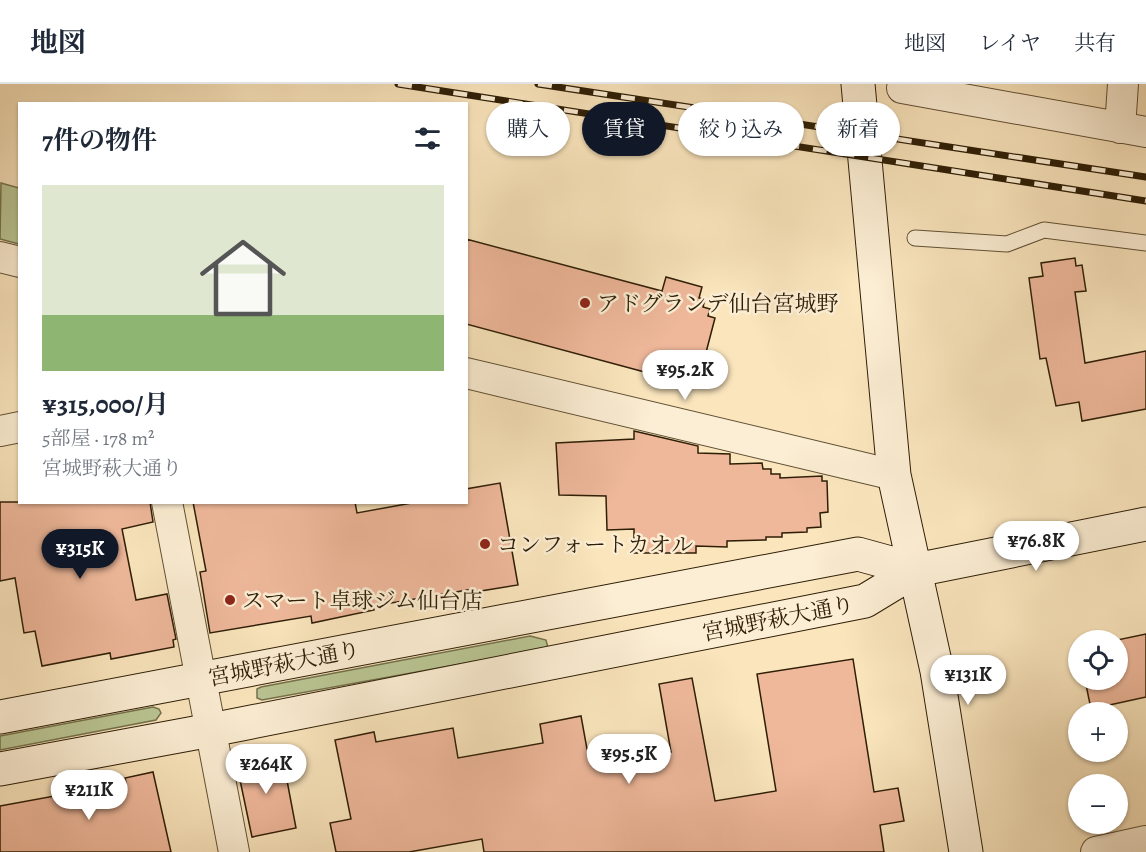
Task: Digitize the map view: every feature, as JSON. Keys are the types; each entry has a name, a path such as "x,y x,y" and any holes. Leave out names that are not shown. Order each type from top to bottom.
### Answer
{"street":[{"path":"858,84 894,475 937,671 966,852"},
{"path":"902,88 1133,130 1123,84"},
{"path":"0,257 18,262"},
{"path":"468,373 894,475"},
{"path":"0,431 18,427"},
{"path":"167,504 234,852"},
{"path":"916,570 1146,524"},
{"name":"宮城野萩大通り","path":"0,717 858,554 916,570"},
{"name":"宮城野萩大通り","path":"0,769 211,730 865,601 916,570"},
{"path":"1096,852 1146,841"}],"lane":[{"path":"915,238 1007,244 1044,230 1146,243"}],"green space":[{"path":"1,183 18,188 18,244 0,239"},
{"path":"530,636 546,640 548,648 262,700 257,698 257,689 261,687"},
{"path":"153,707 159,709 161,713 156,720 0,750 0,736"}],"building":[{"name":"アドグランデ仙台宮城野","path":"468,240 662,291 666,277 702,287 699,298 705,299 703,307 710,309 708,316 715,318 703,364 698,365 693,385 468,325"},
{"path":"1075,258 1076,266 1082,265 1086,291 1075,292 1085,363 1146,351 1146,409 1082,421 1079,402 1056,406 1046,358 1040,359 1029,278 1043,276 1041,263"},
{"path":"634,431 698,446 698,453 730,454 730,464 762,463 763,469 771,469 771,474 780,474 780,478 822,476 822,481 827,481 828,512 820,513 821,527 807,528 807,532 782,533 782,537 766,537 766,540 727,541 727,547 696,546 696,553 634,553 634,529 607,530 606,496 559,495 556,443 634,439"},
{"path":"500,483 518,585 468,593 468,590 373,606 374,610 312,623 311,616 210,633 200,572 206,571 193,504 355,504 357,513 406,504 468,504 468,489"},
{"path":"0,502 150,504 153,522 122,529 136,600 167,594 176,639 173,640 174,647 111,659 110,653 42,666 35,631 24,633 15,578 0,581"},
{"path":"1146,634 1146,697 1123,702 1090,702 1087,690 1128,690 1128,638"},
{"path":"853,659 874,792 898,788 904,821 880,825 884,852 484,852 482,839 409,852 336,852 330,823 351,819 335,740 374,732 376,742 453,728 458,758 543,743 540,724 581,716 587,749 671,752 659,684 692,678 715,801 776,791 757,674"},
{"path":"276,753 280,771 285,770 296,828 252,837 236,761"},
{"path":"153,772 171,852 0,852 0,806 126,783 125,778"}],"railway":[{"path":"398,84 1146,201"},
{"path":"538,84 1146,177"}],"place":[{"name":"アドグランデ仙台宮城野","path":"585,303"},
{"name":"コンフォートカオル","path":"485,544"},
{"name":"スマート卓球ジム仙台店","path":"230,600"}]}
